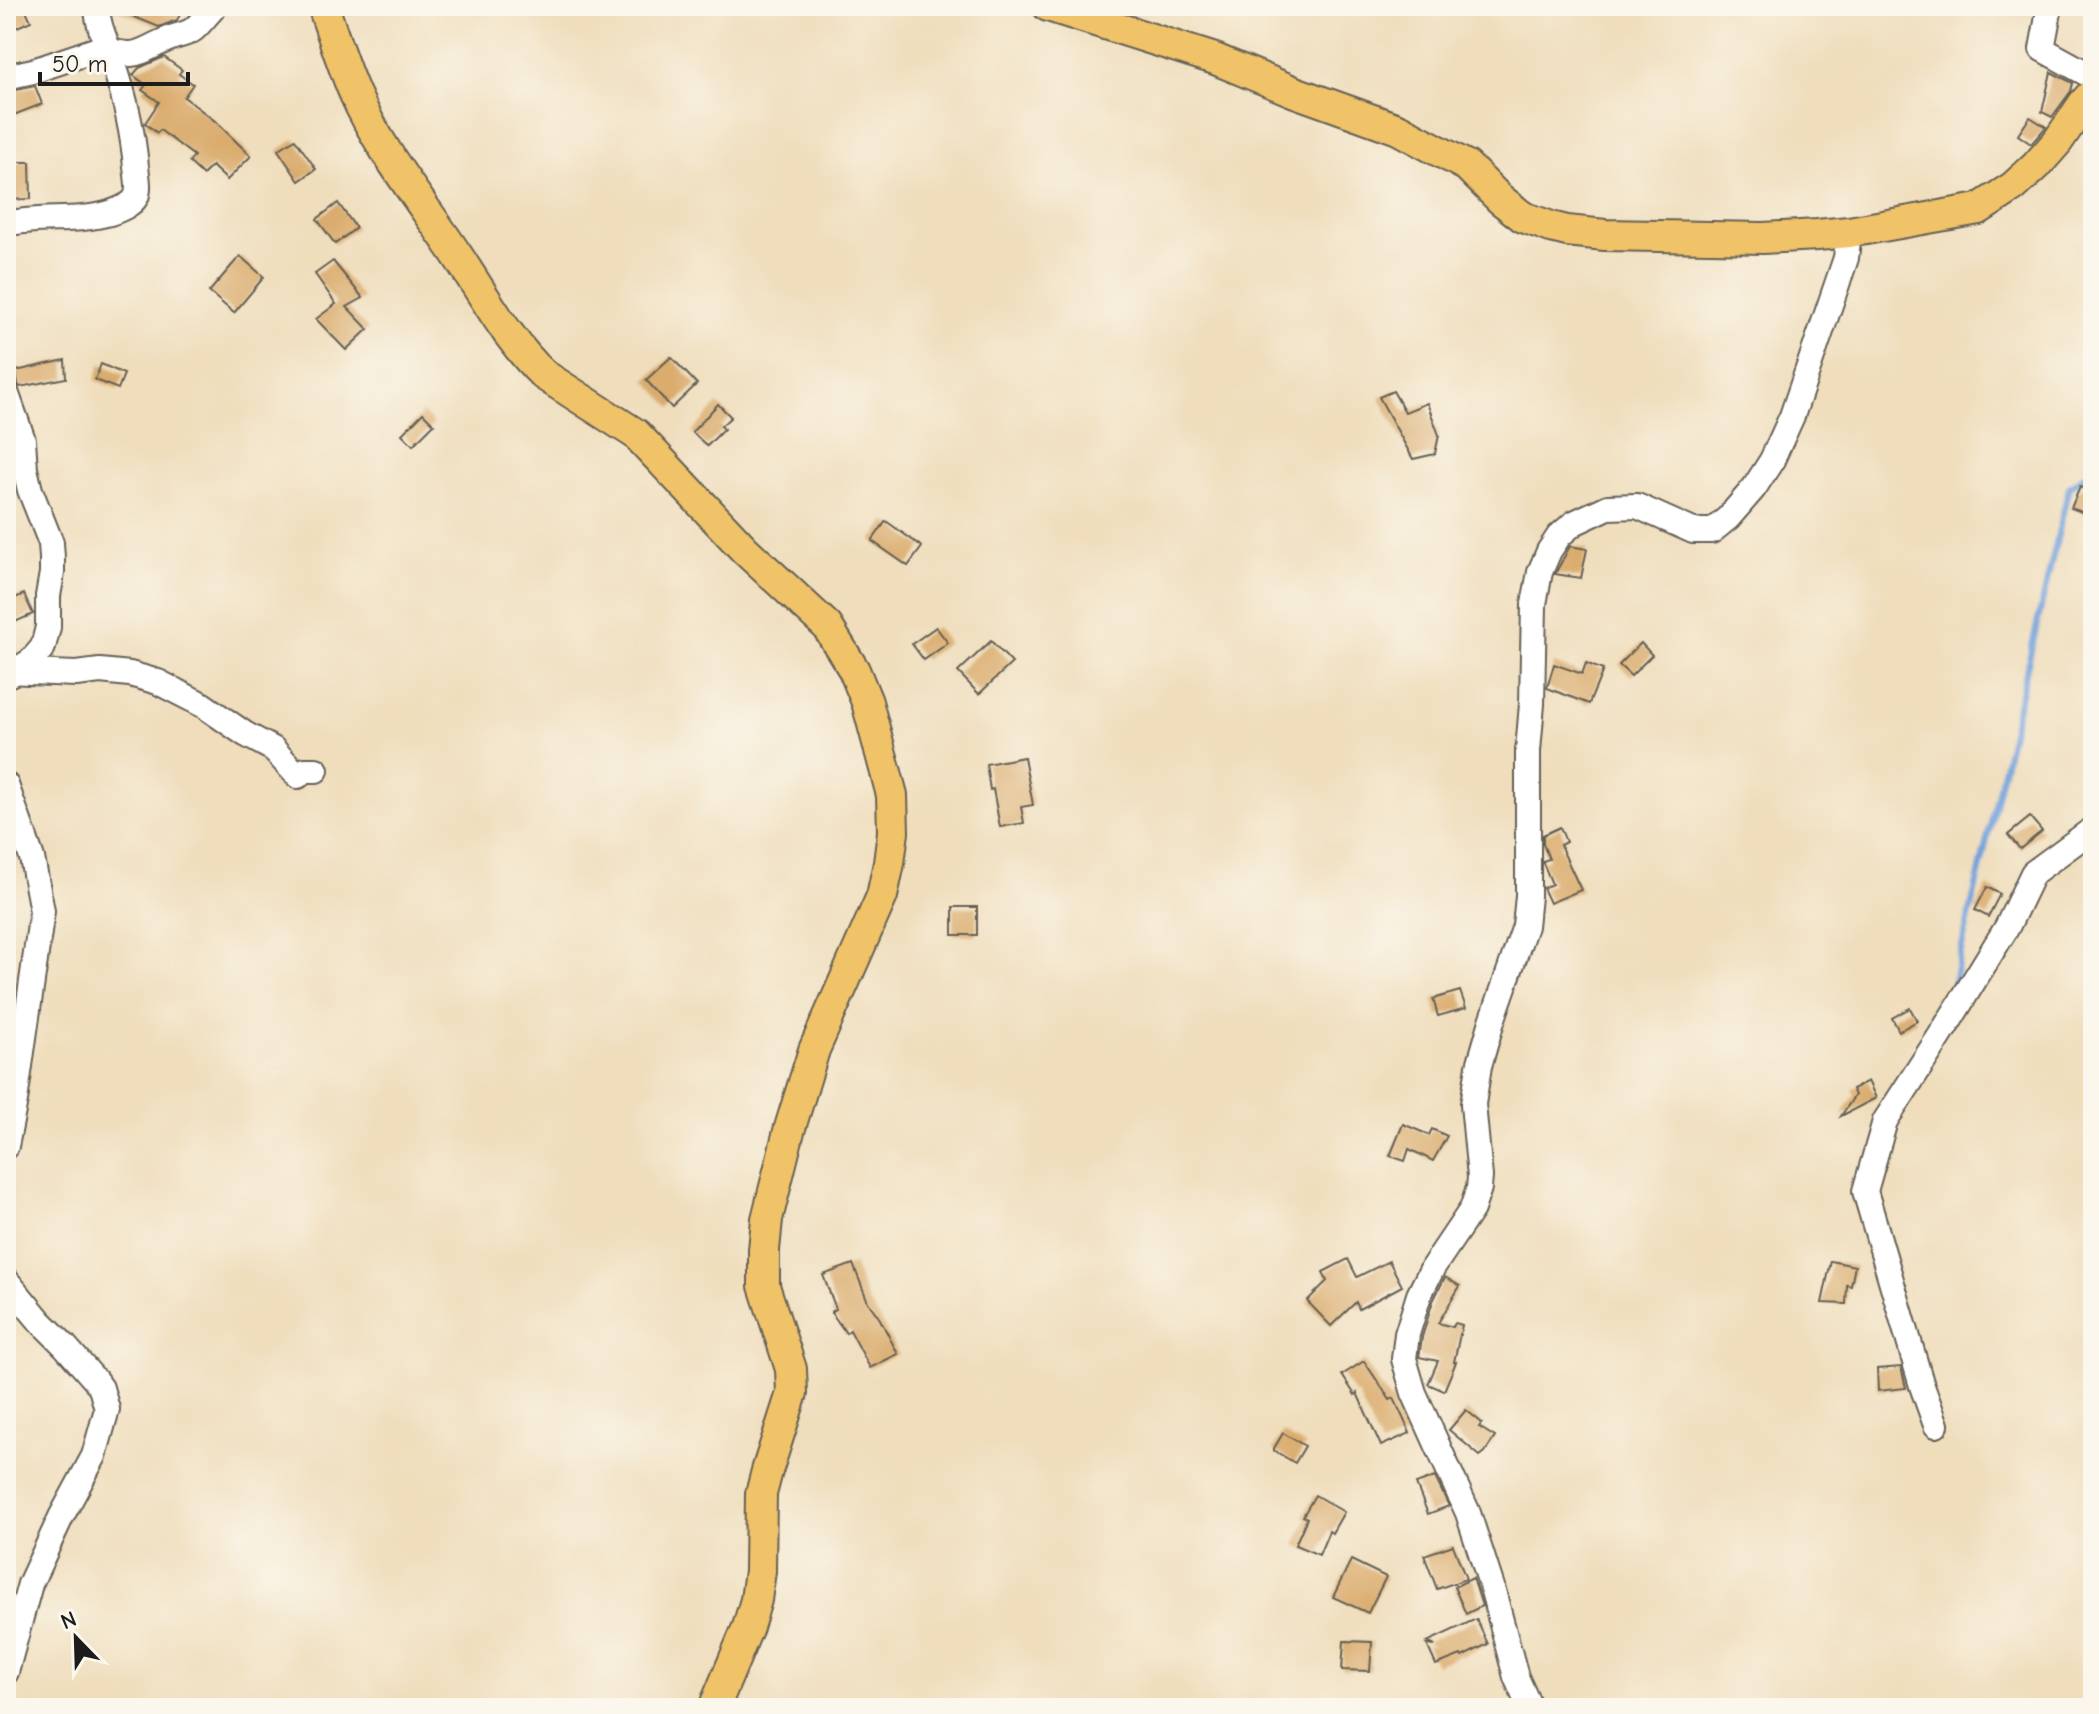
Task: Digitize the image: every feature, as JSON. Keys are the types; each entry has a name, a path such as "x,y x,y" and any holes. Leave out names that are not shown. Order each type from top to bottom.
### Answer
{"main road":[{"path":"323,6 354,92 368,120 418,201 532,363 544,375 636,434 745,550 827,626 854,670 867,702 892,795 893,832 882,896 814,1050 767,1219 764,1286 791,1369 792,1393 761,1494 760,1571 756,1600 714,1708"},
{"path":"1048,6 1215,59 1398,129 1467,166 1523,217 1567,231 1605,235 1763,238 1849,232 1979,209 2013,187 2036,166 2093,93"}],"street":[{"path":"6,224 94,217 127,205 136,197 134,141 110,51 98,20 97,6"},
{"path":"6,77 101,48 117,54 144,52 159,43 191,32 215,6"},
{"path":"2050,6 2042,49 2093,77"},
{"path":"1530,1708 1516,1677 1468,1513 1414,1393 1404,1359 1407,1334 1419,1295 1433,1267 1472,1209 1479,1188 1473,1104 1479,1066 1525,926 1529,871 1528,751 1532,641 1540,572 1559,536 1574,523 1608,507 1637,506 1693,531 1712,531 1728,518 1754,488 1772,460 1792,416 1846,258 1849,232"},
{"path":"6,392 23,440 30,490 51,543 52,558 48,623 43,647 31,661 8,674"},
{"path":"8,674 100,671 130,674 158,682 203,705 273,749 298,776 305,770 316,770"},
{"path":"6,785 32,858 42,911 6,1146"},
{"path":"1936,1425 1865,1191 1885,1121 2007,927 2033,873 2093,829"},
{"path":"6,1280 95,1380 101,1388 107,1409 94,1456 30,1584 6,1672"}],"building":[{"path":"6,6 24,6 31,21 6,32"},
{"path":"112,6 185,6 177,20 159,27"},
{"path":"164,57 182,70 179,74 193,84 184,97 215,121 251,156 227,180 212,166 203,175 189,162 194,156 160,130 157,133 145,123 159,102 142,90 146,85 133,75 139,68"},
{"path":"2051,72 2073,83 2071,91 2052,117 2042,112"},
{"path":"35,86 42,104 6,118 6,92"},
{"path":"2030,117 2046,127 2031,144 2018,135"},
{"path":"295,139 316,169 299,181 278,150"},
{"path":"6,162 30,162 31,199 6,200"},
{"path":"338,203 356,228 335,244 317,219"},
{"path":"240,256 264,277 234,313 209,292"},
{"path":"333,261 363,298 347,307 368,329 346,350 316,319 336,304 315,274"},
{"path":"671,357 697,384 672,408 646,380"},
{"path":"65,360 66,378 20,387 18,384 16,371"},
{"path":"101,364 124,374 118,389 95,380"},
{"path":"1393,391 1405,412 1427,403 1439,435 1435,454 1413,459 1379,397"},
{"path":"718,404 731,417 707,446 692,432"},
{"path":"423,413 434,424 413,445 402,434"},
{"path":"2080,487 2093,492 2087,514 2071,508"},
{"path":"886,521 922,547 908,566 872,541"},
{"path":"1570,546 1587,549 1581,578 1555,574"},
{"path":"24,594 33,614 6,626 6,602"},
{"path":"936,627 948,643 924,660 912,644"},
{"path":"991,641 1012,663 979,694 958,672"},
{"path":"1641,643 1652,655 1631,676 1619,665"},
{"path":"1586,663 1603,670 1589,704 1547,688 1554,664 1582,674"},
{"path":"1024,757 1033,805 1021,807 1024,823 1000,827 986,764"},
{"path":"2030,817 2042,831 2020,849 2008,835"},
{"path":"1560,827 1566,842 1560,845 1581,890 1550,903 1543,888 1552,884 1543,863 1549,859 1543,835"},
{"path":"1987,887 2000,894 1988,917 1975,910"},
{"path":"953,907 977,907 977,935 953,935"},
{"path":"1460,991 1466,1008 1438,1016 1433,999"},
{"path":"1910,1008 1917,1021 1899,1031 1892,1018"},
{"path":"1868,1081 1876,1098 1841,1116 1855,1095 1852,1089"},
{"path":"1403,1124 1429,1135 1432,1129 1447,1136 1433,1161 1409,1149 1405,1161 1390,1156"},
{"path":"1348,1259 1357,1277 1389,1261 1402,1286 1359,1309 1356,1302 1331,1326 1307,1301 1327,1281 1323,1272"},
{"path":"1831,1261 1855,1266 1851,1286 1847,1285 1846,1304 1822,1303"},
{"path":"853,1264 868,1302 898,1354 870,1368 850,1330 846,1333 831,1312 836,1309 823,1275"},
{"path":"1445,1277 1460,1286 1438,1323 1453,1327 1455,1323 1462,1325 1456,1362 1444,1391 1428,1384 1438,1361 1419,1357 1433,1301"},
{"path":"1364,1361 1390,1400 1394,1398 1410,1433 1381,1446 1357,1393 1355,1395 1342,1375"},
{"path":"1901,1367 1906,1388 1878,1391 1877,1369"},
{"path":"1466,1410 1482,1423 1479,1427 1495,1437 1480,1456 1449,1430"},
{"path":"1283,1433 1305,1446 1295,1463 1273,1450"},
{"path":"1435,1477 1449,1506 1428,1514 1416,1484"},
{"path":"1315,1495 1344,1512 1332,1533 1329,1531 1319,1555 1295,1545 1307,1518 1303,1516"},
{"path":"1453,1545 1466,1579 1437,1589 1424,1555"},
{"path":"1351,1560 1386,1577 1368,1613 1333,1597"},
{"path":"1473,1578 1482,1606 1466,1614 1454,1587"},
{"path":"1476,1619 1488,1644 1436,1665 1427,1645 1435,1646 1427,1642"},
{"path":"1344,1641 1372,1642 1370,1671 1342,1670"}],"waterway":[{"path":"1952,990 2069,487 2093,469"}]}
